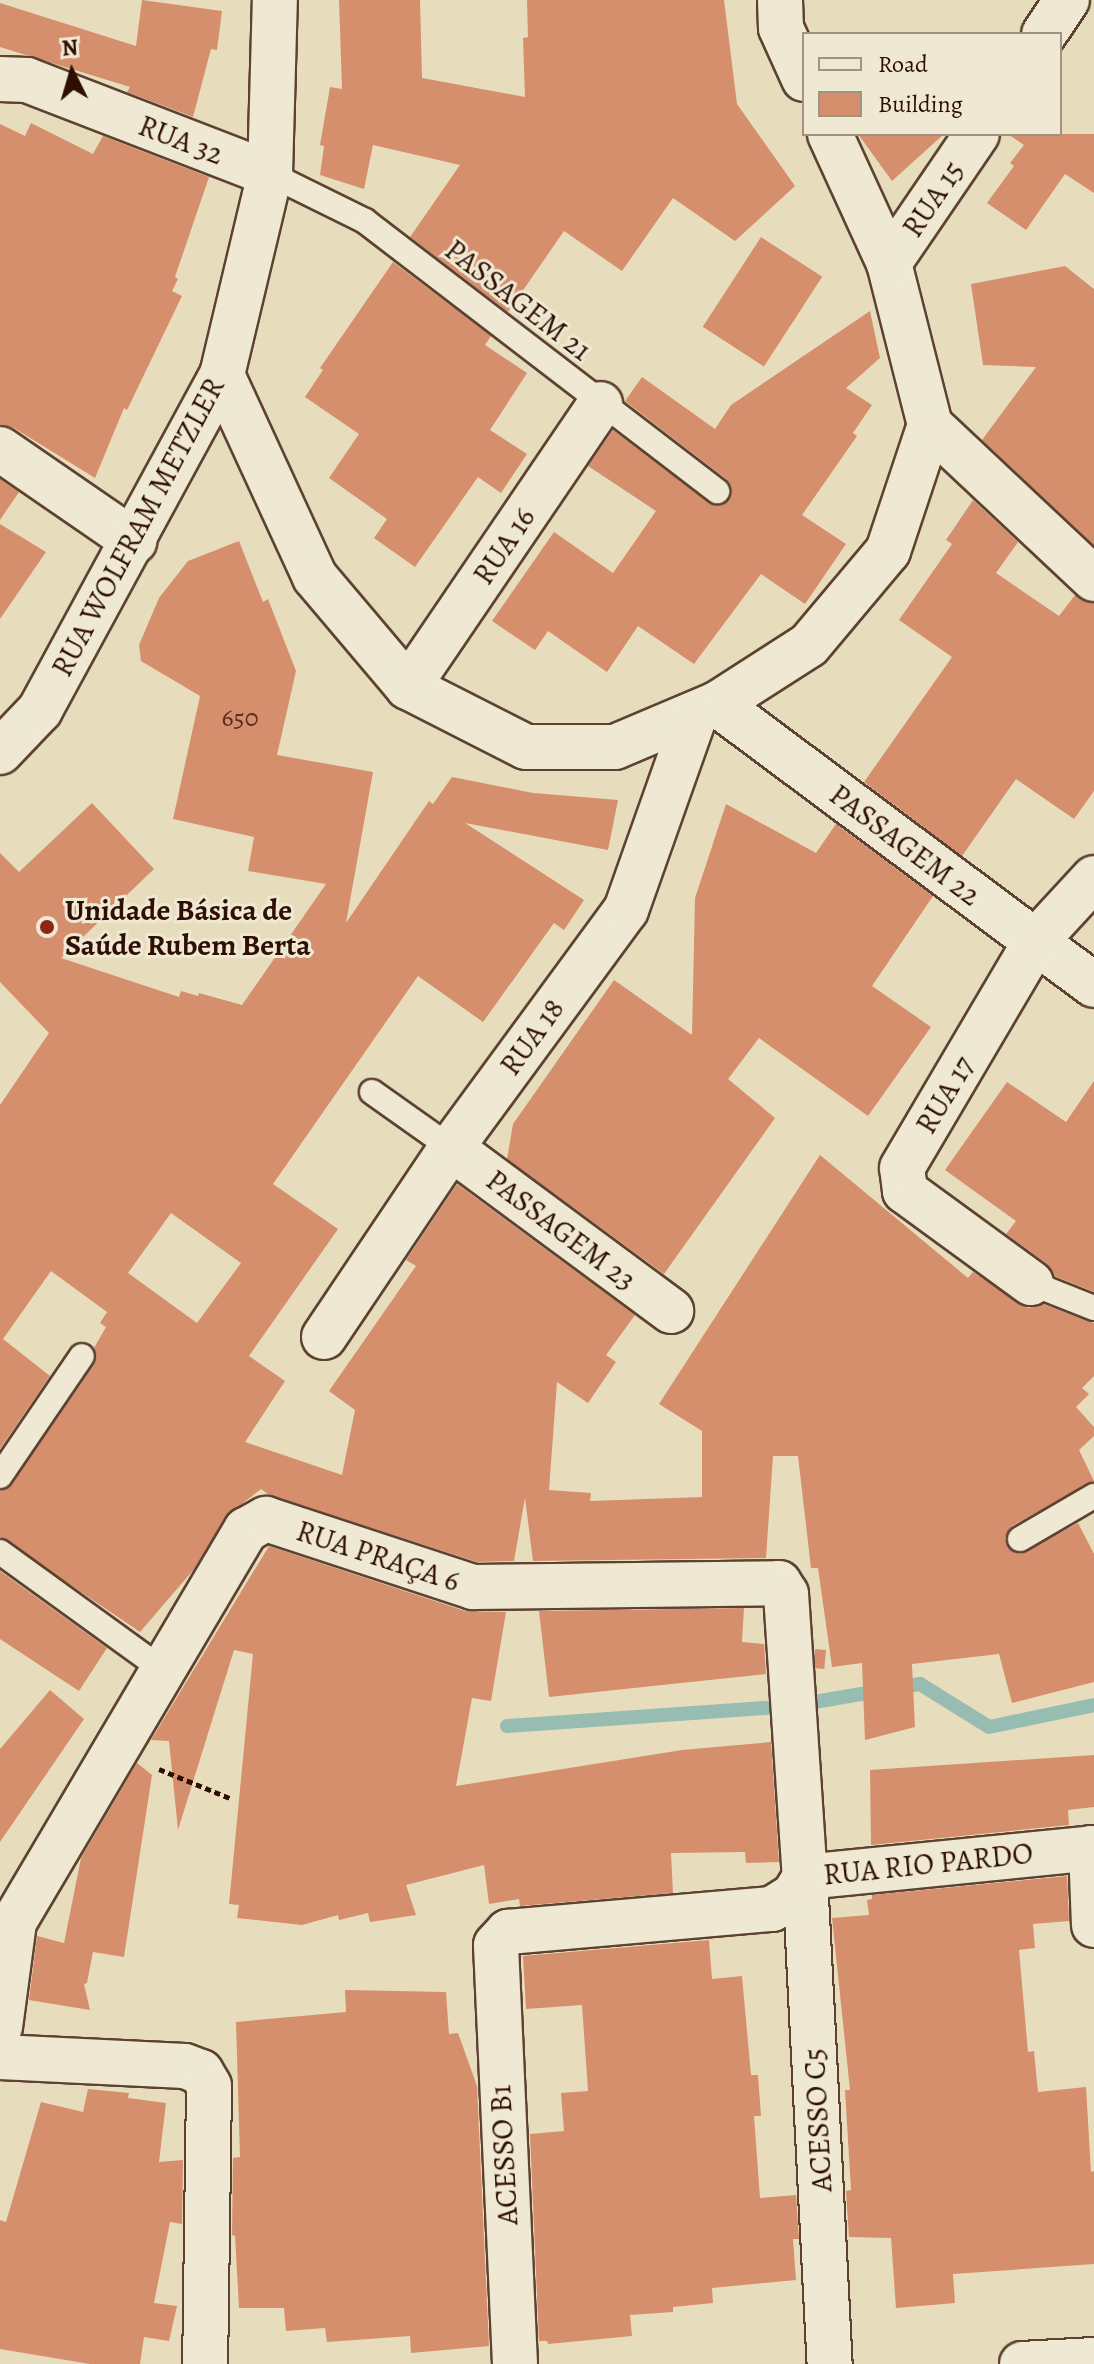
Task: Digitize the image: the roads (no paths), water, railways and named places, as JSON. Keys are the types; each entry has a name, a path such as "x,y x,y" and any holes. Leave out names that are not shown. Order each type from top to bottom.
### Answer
{"street":[{"path":"780,0 781,28 802,75"},
{"path":"1045,32 1067,0"},
{"name":"RUA WOLFRAM METZLER","path":"0,752 40,710 222,375 270,174 265,6"},
{"name":"RUA 32","path":"0,79 27,80 270,174"},
{"path":"831,136 889,263 930,425 1094,579"},
{"name":"RUA 15","path":"889,263 976,136"},
{"path":"222,375 315,577 408,687 526,747 615,747 706,710 809,645 888,551 930,425"},
{"name":"RUA 16","path":"408,687 600,404"},
{"path":"0,449 134,541"},
{"name":"PASSAGEM 22","path":"706,710 1094,985"},
{"name":"RUA 18","path":"324,1337 451,1148 626,910 706,710"},
{"name":"RUA 17","path":"1031,1283 905,1191 902,1168 1035,942 1094,878"},
{"name":"PASSAGEM 23","path":"451,1148 671,1311"},
{"name":"RUA PRAÇA 6","path":"0,2027 14,1922 246,1530 266,1519 473,1587 779,1583 786,1594 805,1877"},
{"path":"1092,1848 1094,1925"},
{"name":"RUA RIO PARDO","path":"496,1945 508,1932 772,1909 794,1895 805,1877 1092,1848"},
{"name":"ACESSO C5","path":"805,1877 830,2364"},
{"name":"ACESSO B1","path":"496,1945 515,2364"},
{"path":"0,2057 185,2066 201,2072 209,2086 205,2364"},
{"path":"1022,2364 1094,2360"}],"lane":[{"name":"PASSAGEM 21","path":"270,174 365,221 717,491"},
{"path":"372,1092 451,1148"},
{"path":"1031,1283 1094,1308"},
{"path":"0,1476 82,1356"},
{"path":"1020,1539 1094,1496"},
{"path":"0,1552 163,1670"}],"waterway":[{"path":"507,1726 791,1706 920,1684 989,1727 1094,1705"}],"place":[{"name":"Unidade Básica de Saúde Rubem Berta","path":"47,927"}]}
